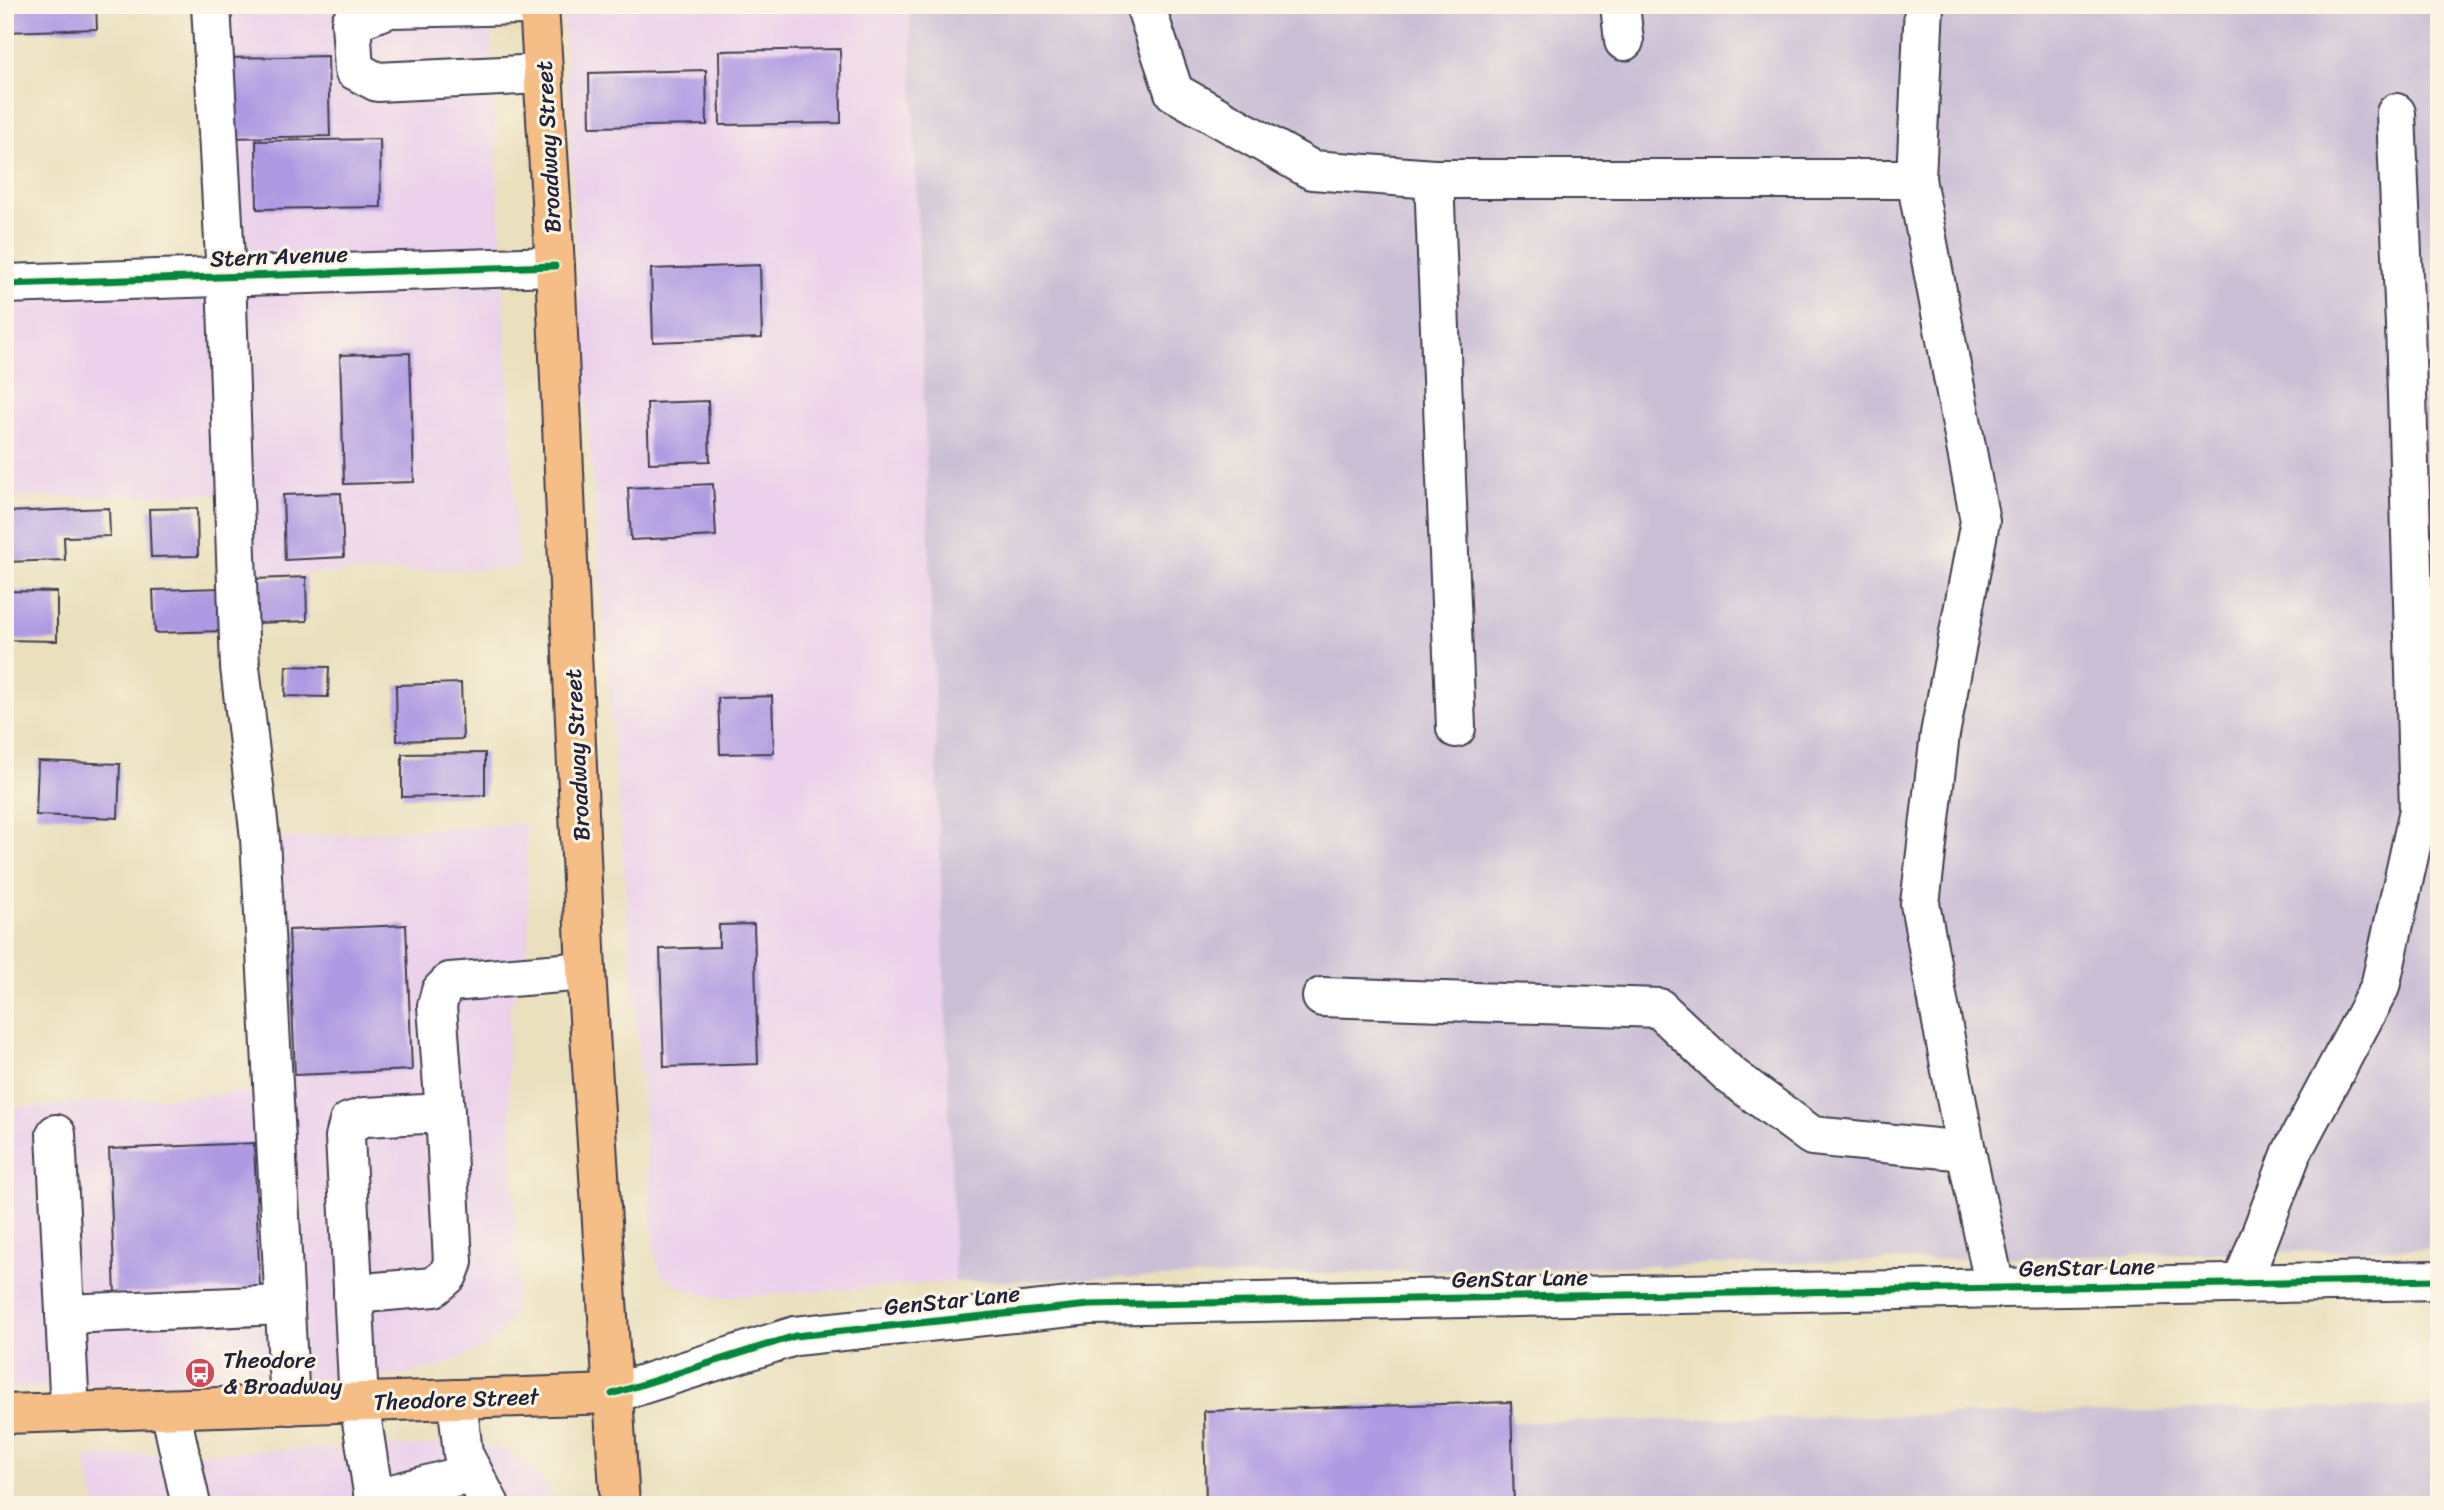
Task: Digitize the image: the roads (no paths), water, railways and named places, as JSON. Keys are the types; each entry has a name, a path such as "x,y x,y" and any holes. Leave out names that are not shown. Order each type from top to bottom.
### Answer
{"main road":[{"name":"Broadway Street","path":"539,5 555,266 586,971 620,1505"},
{"name":"Theodore Street","path":"5,1414 612,1394"}],"street":[{"path":"211,5 226,276 240,667 260,838 290,1405"},
{"path":"527,5 390,8 351,22 354,70 377,82 543,74"},
{"path":"1145,5 1174,92 1312,170 1434,179 1916,179"},
{"path":"1924,5 1916,179 1980,521 1940,734 1920,904 1966,1151 1995,1288"},
{"path":"2242,1283 2292,1152 2380,987 2419,810 2396,113"},
{"path":"1434,179 1456,728"},
{"name":"Stern Avenue","path":"5,284 555,266"},
{"path":"354,1294 434,1287 448,1275 453,1262 437,1006 440,992 450,982 586,971"},
{"path":"1322,997 1659,1008 1730,1076 1812,1136 1966,1151"},
{"path":"445,1113 365,1117 349,1122 345,1137 359,1402 374,1502 481,1489 463,1454 457,1399"},
{"path":"55,1134 70,1412"},
{"name":"GenStar Lane","path":"612,1394 795,1336 1089,1305 2439,1280"},
{"path":"65,1314 285,1305"},
{"path":"170,1409 191,1505"}],"place":[{"name":"Theodore & Broadway","path":"200,1373"}]}
